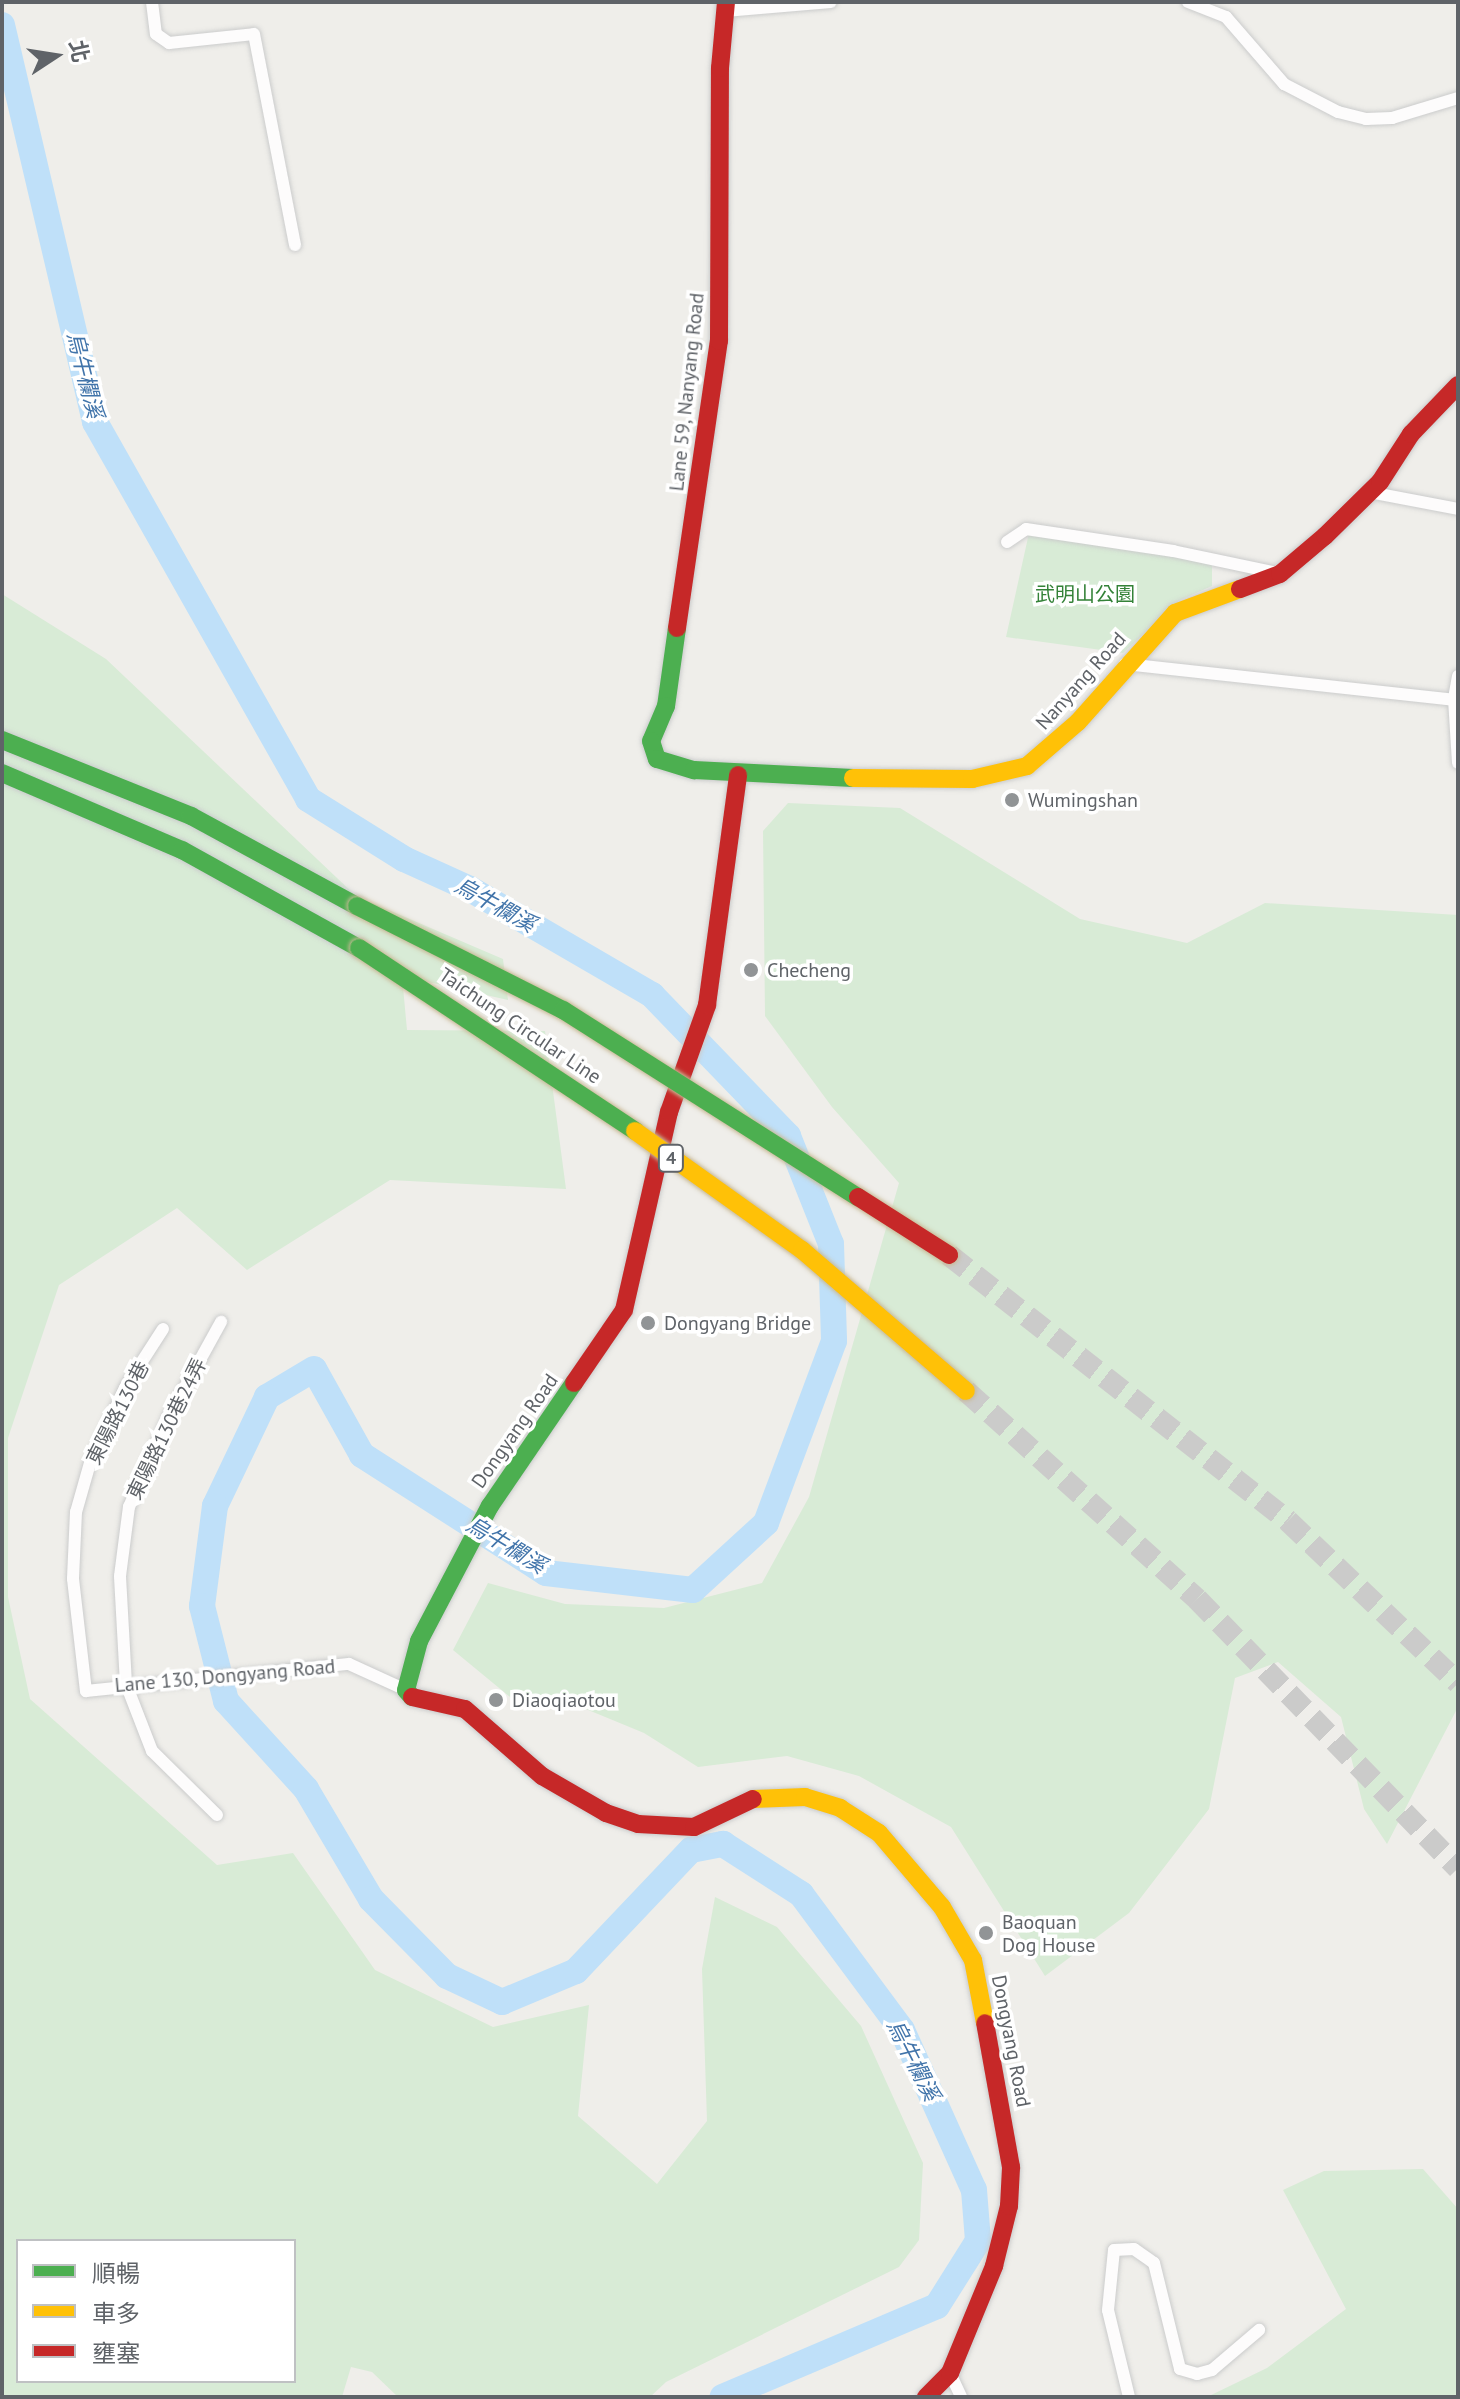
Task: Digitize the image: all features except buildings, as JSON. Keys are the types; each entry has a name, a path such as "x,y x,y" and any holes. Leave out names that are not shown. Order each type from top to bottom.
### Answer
{"main road":[{"name":"Lane 59, Nanyang Road","path":"668,764 657,759 651,741 666,706 719,341 726,6"},
{"name":"Nanyang Road","path":"668,764 738,775 972,779 1004,774 1027,766 1048,751 1175,613 1280,574 1369,492 1411,434 1458,385"},
{"name":"Taichung Circular Line","path":"2,740 191,816 357,906 563,1010 949,1255"},
{"name":"Taichung Circular Line","path":"2,773 182,850 359,948 544,1066 802,1250 966,1391"},
{"name":"Dongyang Road","path":"738,775 712,979 657,1157 624,1310 490,1506 465,1549 419,1641 406,1690 413,1698 434,1706 465,1709 542,1776 606,1813 638,1824 694,1827 753,1799 777,1795 805,1797 840,1808 879,1833 942,1907 973,1960 1011,2167 994,2266 950,2373 928,2396"}],"street":[{"path":"152,2 156,34 169,43 254,34 295,245"},
{"name":"Lane 59, Nanyang Road","path":"726,6 831,2"},
{"path":"1188,2 1226,17 1284,84 1338,112 1366,119 1392,118 1458,98"},
{"path":"1369,492 1458,509"},
{"path":"1007,542 1026,529 1173,551 1280,574"},
{"path":"1125,664 1456,700"},
{"path":"1458,676 1458,763"},
{"name":"東陽路130巷24弄","path":"217,1815 152,1751 126,1684 120,1576 129,1507 168,1418 221,1322"},
{"name":"東陽路130巷","path":"126,1684 86,1691 73,1579 76,1512 90,1463 125,1388 163,1329"},
{"name":"Lane 130, Dongyang Road","path":"126,1684 349,1664 406,1690"},
{"path":"1129,2397 1108,2310 1114,2250 1134,2249 1154,2263 1180,2369 1197,2374 1212,2370 1259,2330"},
{"path":"950,2373 961,2397"}],"green space":[{"name":"武明山公園","path":"1029,533 1212,560 1212,586 1180,600 1123,653 1006,637"},
{"path":"2,594 106,659 356,896 503,959 508,1000 402,976 407,1030 545,1031 566,1189 390,1180 247,1270 177,1208 59,1285 8,1438 8,1597 30,1699 217,1865 293,1853 375,1970 493,2027 589,2005 578,2116 657,2184 707,2121 702,1969 715,1897 777,1927 861,2026 923,2163 919,2240 899,2267 666,2382 650,2397 398,2397 372,2372 351,2367 342,2397 2,2397"},
{"path":"788,803 900,808 1080,919 1187,943 1265,903 1458,915 1458,1707 1387,1844 1364,1809 1341,1717 1278,1662 1235,1678 1209,1809 1129,1913 1045,1976 951,1827 859,1776 787,1756 698,1767 644,1733 564,1700 527,1711 453,1650 488,1583 565,1604 664,1608 762,1583 809,1497 899,1183 832,1107 765,1016 763,831"},
{"path":"1423,2169 1458,2209 1458,2397 1207,2397 1267,2368 1346,2309 1283,2190 1324,2171"}],"waterway":[{"name":"烏牛欄溪","path":"2,25 95,422 308,799 404,859 470,889 652,995 788,1136 831,1244 834,1341 766,1523 693,1590 546,1573 362,1455 314,1369 267,1397 215,1506 202,1606 226,1701 306,1789 371,1899 447,1976 502,2002 576,1971 691,1850 723,1844 801,1894 902,2030 974,2190 978,2241 937,2306 723,2397"}],"tunnel":[{"path":"949,1255 1288,1521 1458,1683"},
{"path":"966,1391 1197,1599 1458,1868"}],"traffic: fast":[{"path":"677,628 666,706 651,741 657,759 694,770 853,778"},
{"path":"2,740 191,816 357,906"},
{"path":"2,773 182,850 359,948"},
{"path":"357,906 563,1010 858,1197"},
{"path":"359,948 635,1131"},
{"path":"412,1697 406,1690 419,1641 490,1506 574,1383"}],"traffic: slow":[{"path":"853,778 972,779 1027,766 1078,722 1175,613 1240,589"},
{"path":"635,1131 802,1250 966,1391"},
{"path":"753,1799 805,1797 840,1808 879,1833 942,1907 973,1960 985,2023"}],"traffic: jam":[{"path":"677,628 719,341 720,68 726,2"},
{"path":"1240,589 1280,574 1325,536 1380,482 1411,434 1458,385"},
{"path":"574,1383 624,1310 669,1112 707,1005 738,775"},
{"path":"858,1197 949,1255"},
{"path":"412,1697 465,1709 542,1776 606,1813 638,1824 694,1827 753,1799"},
{"path":"926,2397 950,2373 994,2266 1009,2206 1011,2167 985,2023"}],"place":[{"name":"Wumingshan","path":"1012,800"},
{"name":"Checheng","path":"751,970"},
{"name":"Dongyang Bridge","path":"648,1323"},
{"name":"Diaoqiaotou","path":"496,1700"},
{"name":"Baoquan Dog House","path":"986,1933"}]}
